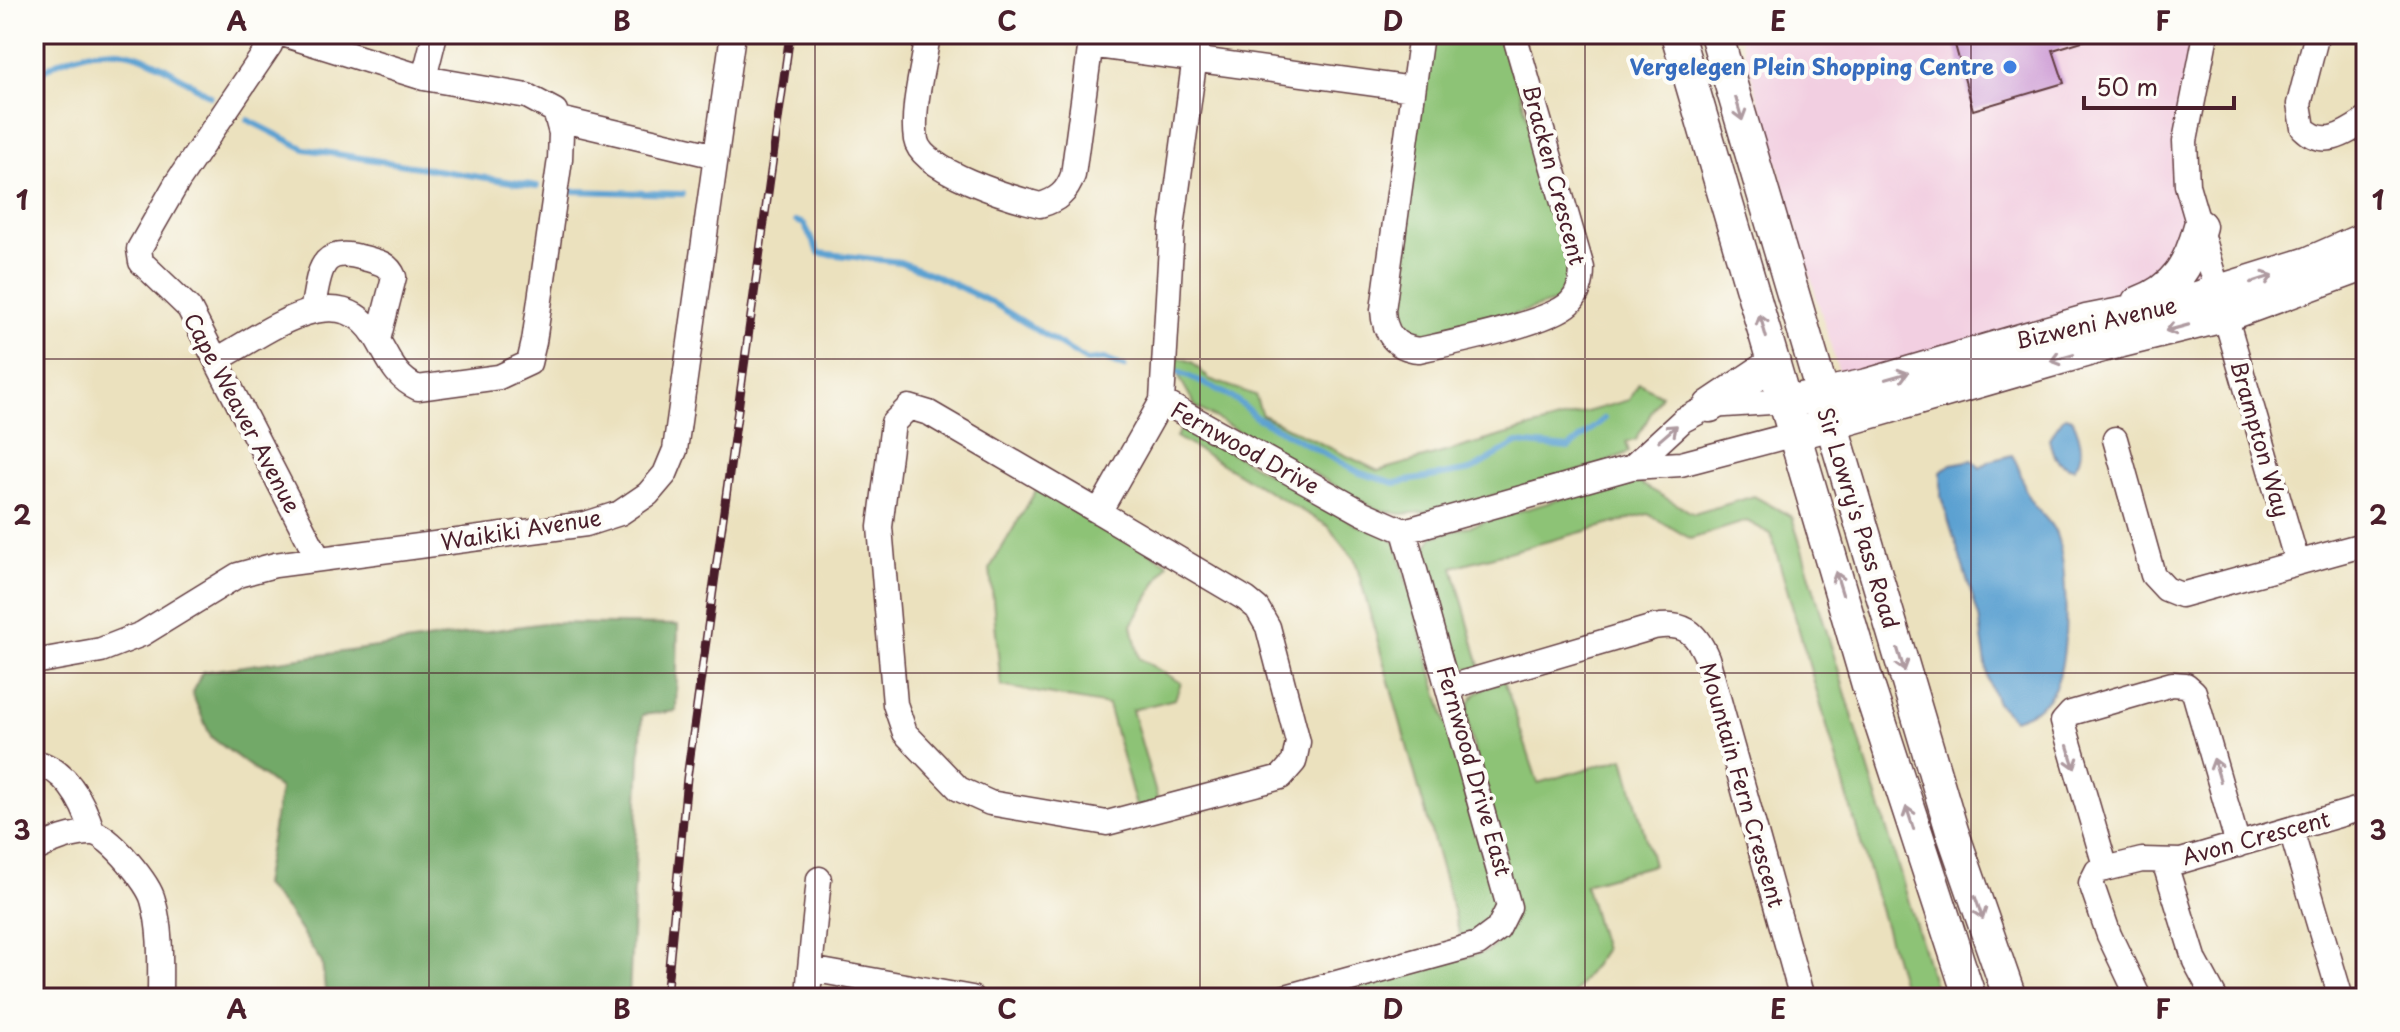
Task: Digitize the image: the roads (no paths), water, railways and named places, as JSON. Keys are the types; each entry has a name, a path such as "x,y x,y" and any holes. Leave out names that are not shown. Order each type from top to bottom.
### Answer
{"main road":[{"name":"Sir Lowry's Pass Road","path":"1677,34 1876,712 1970,998"},
{"name":"Sir Lowry's Pass Road","path":"1716,34 1952,831 2010,998"},
{"path":"2086,321 2157,296 2169,288 2186,266 2200,226"},
{"name":"Bizweni Avenue","path":"1826,410 2086,321 2221,304 2366,238"},
{"name":"Bizweni Avenue","path":"1826,410 2366,264"},
{"path":"1710,406 1774,363"},
{"path":"1786,401 1826,410"},
{"path":"1795,434 1826,410"}],"street":[{"name":"Cape Weaver Avenue","path":"274,34 270,45 178,181 139,249 141,262 189,308 318,558"},
{"path":"283,34 424,78 527,96 543,101 559,119 716,156"},
{"path":"424,78 435,34"},
{"name":"Waikiki Avenue","path":"34,662 101,650 142,634 238,575 318,558 586,524 634,506 648,494 665,474 675,450 733,34"},
{"path":"928,34 916,126 919,149 926,159 943,169 1040,205 1058,198 1068,188 1073,175 1091,40 1194,59 1413,89"},
{"name":"Fernwood Drive","path":"1198,34 1172,228 1162,401 1363,513 1404,531"},
{"name":"Bracken Crescent","path":"1421,34 1383,310 1388,333 1407,349 1419,350 1548,316 1564,308 1578,293 1582,268 1514,34"},
{"name":"Brampton Way","path":"2206,34 2185,141 2187,185 2297,562"},
{"path":"2317,34 2299,104 2303,128 2316,138 2327,140 2350,131 2366,120"},
{"path":"218,359 327,306 348,309 365,321 392,368 404,382 418,388 499,377 529,363 560,159 559,119"},
{"path":"312,311 320,269 328,258 345,252 385,263 394,277 378,340"},
{"path":"1099,512 1162,401"},
{"path":"1632,467 1683,420 1710,406 1786,401"},
{"path":"909,407 929,413 1099,512 1246,599 1262,615 1298,742 1294,762 1281,777 1107,823 973,798 938,769 905,733 895,704 880,527 893,423 899,413 909,407"},
{"path":"1404,531 1632,467 1681,464 1795,434"},
{"path":"2115,439 2153,575 2166,589 2181,595 2366,544"},
{"name":"Fernwood Drive East","path":"1282,998 1323,992 1478,944 1498,929 1509,907 1507,889 1404,531"},
{"name":"Mountain Fern Crescent","path":"1450,687 1654,627 1680,625 1690,631 1699,639 1707,658 1802,998"},
{"path":"2139,998 2103,922 2091,883 2102,870 2063,722 2071,713 2172,684 2186,685 2194,692 2238,845"},
{"path":"34,762 59,774 77,795 93,833"},
{"name":"Avon Crescent","path":"2102,870 2142,860 2181,861 2366,807"},
{"path":"2291,830 2341,998"},
{"path":"34,850 49,843 93,833 106,839 122,856 153,897 157,920 160,998"},
{"path":"2164,861 2195,961 2215,998"},
{"path":"808,998 819,879"},
{"path":"810,969 972,998"}],"water":[{"path":"2065,416 2072,418 2080,444 2080,457 2074,468 2056,458 2049,438"},
{"path":"2012,455 2030,499 2056,534 2063,567 2066,611 2063,654 2055,687 2038,708 2013,719 1997,703 1988,679 1979,617 1941,497 1941,472 1951,464 1973,460 1980,468 1990,461"}],"waterway":[{"path":"34,77 57,63 84,53 104,50 123,52 157,63 210,96"},
{"path":"248,120 305,149 537,186"},
{"path":"573,191 683,194"},
{"path":"796,221 804,224 819,253 900,262 993,303 1087,361 1104,359 1124,367"},
{"path":"1178,372 1228,395 1254,416 1360,473 1395,483 1471,470 1517,443 1569,448 1604,419"}],"railway":[{"path":"666,998 687,778 790,34"}],"place":[{"name":"Vergelegen Plein Shopping Centre","path":"2010,67"}]}
